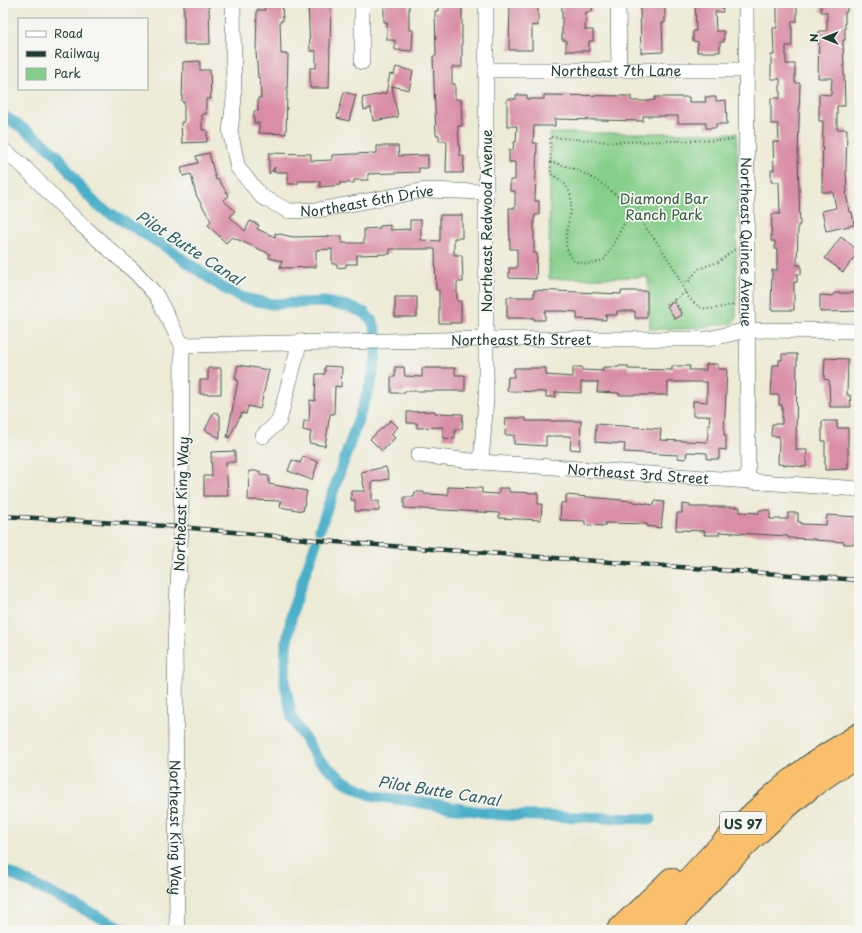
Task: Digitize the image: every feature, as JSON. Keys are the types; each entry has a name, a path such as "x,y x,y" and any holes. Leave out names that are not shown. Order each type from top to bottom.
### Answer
{"highway":[{"name":"US 97","path":"643,930 708,856 756,809 802,772 859,734"},
{"name":"US 97","path":"666,930 766,825 810,788 859,755"},
{"path":"618,930 703,848 756,809"},
{"path":"670,930 684,910"}],"street":[{"name":"Northeast 6th Drive","path":"233,3 234,99 230,132 238,168 262,197 289,211 318,210 426,190 486,192"},
{"path":"362,3 362,62"},
{"name":"Northeast Redwood Avenue","path":"480,462 486,399 486,3"},
{"path":"618,3 619,70"},
{"name":"Northeast Quince Avenue","path":"746,3 748,480"},
{"name":"Northeast 7th Lane","path":"486,70 746,70"},
{"name":"Northeast King Way","path":"3,150 22,165 74,218 136,273 156,295 182,345 181,527 175,643 177,930"},
{"name":"Northeast 5th Street","path":"182,345 362,340 708,339 747,330 859,331"},
{"path":"263,436 279,421 300,341"},
{"name":"Northeast 3rd Street","path":"418,455 480,462 748,480 859,490"}],"path":[{"path":"633,211 626,220 605,259 583,264 574,261 566,245 572,212 570,193 567,185 551,174 550,137 610,142 747,140"},
{"path":"550,162 576,170 593,179 610,190 633,211 648,230 695,304 701,308 709,309 727,305 747,305"},
{"path":"681,283 689,281 694,272 702,266 718,262 738,246 747,246"},
{"path":"666,304 686,292"},
{"path":"674,300 682,313"}],"green space":[{"name":"Diamond Bar Ranch Park","path":"550,133 737,133 736,319 732,323 682,329 650,329 648,277 549,279"}],"building":[{"path":"184,3 207,3 207,6 209,6 210,44 184,44"},
{"path":"264,3 282,3 283,21 280,21 281,54 288,54 286,134 259,133 259,123 254,123 254,111 258,111 258,98 261,98 256,52 257,10 265,10"},
{"path":"308,3 331,3 329,88 310,88 310,68 316,68 316,51 310,51"},
{"path":"384,3 409,3 409,30 413,30 412,51 395,50 395,40 387,40 387,22 384,22"},
{"path":"438,3 462,3 462,67 452,67 452,84 455,84 455,99 461,99 462,126 458,126 460,156 464,156 463,173 446,173 447,141 439,141 439,135 436,135 433,56 436,56 435,11 438,11"},
{"path":"510,3 538,3 538,26 532,25 532,50 509,50"},
{"path":"592,3 592,12 586,12 585,30 593,30 593,41 589,41 589,51 566,51 566,40 562,40 562,4"},
{"path":"695,3 722,3 723,12 715,12 716,31 724,31 724,42 720,42 720,52 697,52 698,42 693,41 693,31 696,31"},
{"path":"777,3 797,3 797,21 792,21 792,46 786,46 786,64 795,64 795,83 800,83 798,156 800,225 798,225 797,265 801,265 801,274 797,274 797,282 794,282 794,310 771,310 772,270 777,270 777,249 775,249 775,241 771,241 772,214 780,214 779,182 771,182 771,170 774,170 773,142 779,142 778,124 771,124 771,98 780,98 780,79 771,79 771,55 774,55 773,28 777,28"},
{"path":"821,3 847,3 847,12 845,12 845,40 843,40 845,106 837,106 837,129 847,129 846,192 849,212 852,212 854,225 826,231 822,211 836,208 833,192 822,192 823,121 819,121 819,94 831,95 832,78 818,78 819,31 827,31 827,12 821,12"},
{"path":"640,5 665,5 665,23 662,23 663,52 641,53"},
{"path":"200,61 200,70 210,70 211,99 206,99 206,114 202,114 202,130 207,130 207,142 182,143 181,122 184,122 184,102 182,102 183,62"},
{"path":"396,67 413,71 409,90 392,86 398,117 373,121 371,108 364,110 362,98 386,93 390,74 394,75"},
{"path":"344,92 356,95 349,121 337,118"},
{"path":"516,95 527,95 527,99 544,99 544,95 631,96 631,101 655,100 655,97 689,97 689,102 706,102 705,97 716,97 716,101 726,100 727,124 716,124 716,128 706,128 706,123 678,123 678,116 643,116 643,121 555,119 555,126 534,126 533,143 537,143 535,201 539,201 539,215 535,215 534,220 534,253 537,253 536,279 509,278 509,268 517,268 517,249 510,249 509,208 515,208 515,191 510,191 510,180 515,180 515,162 509,162 509,150 513,150 514,142 516,142 517,126 507,126 507,99 516,99"},
{"path":"377,146 398,146 399,156 428,155 428,168 419,168 419,172 368,174 368,180 354,180 354,183 340,183 340,185 320,187 320,181 298,181 298,184 288,184 288,172 273,172 275,167 269,174 269,153 311,154 311,161 332,160 332,155 377,153"},
{"path":"209,153 216,180 218,179 229,196 223,200 235,211 230,217 245,231 250,221 259,225 257,229 275,237 275,233 293,237 342,236 342,243 364,243 364,229 380,228 380,226 390,225 390,230 410,229 410,220 421,220 421,240 440,241 440,215 462,215 462,238 454,238 454,255 462,255 463,282 457,282 457,301 461,301 461,323 439,323 439,290 436,290 435,249 390,249 390,254 357,255 357,264 346,264 346,267 337,268 337,264 332,264 332,249 316,250 316,267 280,268 282,261 269,258 270,254 232,237 226,243 208,225 211,221 196,195 191,174 183,176 181,167 198,163 196,156"},
{"path":"841,237 859,251 843,272 825,258"},
{"path":"534,290 621,294 621,291 647,291 647,318 635,318 635,311 617,311 617,315 606,315 606,320 577,319 577,312 545,311 545,320 534,320 534,318 507,318 507,297 534,297"},
{"path":"834,293 859,293 859,311 820,312 820,295 833,296"},
{"path":"395,297 417,297 417,317 395,317"},
{"path":"674,302 682,315 675,319 667,306"},
{"path":"782,354 797,354 796,450 807,450 806,467 778,464 779,436 771,436 772,424 782,424 782,405 779,405 779,395 771,395 773,365 779,365 779,360 782,360"},
{"path":"825,358 848,359 847,395 850,395 851,407 830,407 829,380 824,379"},
{"path":"706,364 718,364 718,369 727,369 724,435 726,435 726,450 719,449 719,459 707,459 707,453 687,452 686,459 678,458 678,455 624,452 625,444 595,442 596,424 661,429 660,440 707,442 710,416 693,416 693,401 707,402 707,382 668,382 668,395 619,395 619,393 597,392 598,382 581,382 581,393 555,392 556,397 546,397 546,392 507,391 508,377 514,377 514,368 546,368 546,375 573,377 573,367 582,367 582,370 603,371 603,367 619,366 628,366 628,369 672,370 672,366 690,366 689,370 706,370"},
{"path":"238,365 269,370 260,409 248,406 246,414 242,413 229,438 227,437 238,380 235,379"},
{"path":"325,366 342,367 341,387 335,386 334,414 330,414 325,446 309,443 311,432 303,430 304,421 309,421 310,400 315,401 316,374 325,374"},
{"path":"395,367 404,367 405,376 422,377 422,368 455,368 455,375 465,375 465,391 405,391 405,393 391,393 391,377 395,377"},
{"path":"208,368 221,368 221,394 200,394 200,380 208,380"},
{"path":"435,411 435,413 463,414 462,429 455,429 455,439 443,438 443,427 417,428 417,423 407,423 407,412"},
{"path":"214,412 220,415 220,438 205,430"},
{"path":"506,418 526,418 526,421 581,421 580,450 570,449 571,436 546,436 546,446 514,444 514,435 505,435"},
{"path":"391,420 398,427 391,434 395,438 382,451 370,439"},
{"path":"822,421 837,421 837,428 848,428 848,469 825,470 825,441 822,441"},
{"path":"235,451 235,462 226,462 228,496 204,496 204,476 212,476 211,452"},
{"path":"303,456 318,462 312,480 288,471 292,460 300,463"},
{"path":"386,467 389,479 372,482 372,501 379,501 379,511 355,511 355,500 351,500 351,491 365,491 361,472"},
{"path":"249,471 260,471 260,475 269,476 269,484 307,491 303,511 280,507 281,501 248,500"},
{"path":"448,487 482,488 482,493 499,494 499,488 509,488 509,492 538,493 538,504 542,504 541,520 499,518 499,513 404,508 404,497 414,497 415,492 448,495"},
{"path":"566,495 633,501 654,505 655,501 664,502 661,528 647,526 647,524 605,523 605,526 585,525 585,521 560,520 561,503 566,503"},
{"path":"682,504 690,505 690,507 740,507 740,512 759,513 759,510 770,510 770,519 788,519 788,513 798,513 798,522 801,522 801,524 826,525 827,515 857,517 859,544 844,544 844,542 815,539 788,538 788,536 719,532 719,535 704,535 705,531 676,530 677,513 682,513"}],"waterway":[{"name":"Pilot Butte Canal","path":"3,115 40,140 59,157 81,188 98,206 163,245 223,288 243,298 272,304 324,302 347,306 365,313 372,321 376,331 376,357 371,383 320,529"},
{"name":"Pilot Butte Canal","path":"316,543 293,608 286,647 285,684 292,718 317,758 344,781 371,795 501,815 651,819"},
{"path":"3,870 126,930"}],"railway":[{"path":"3,516 181,527 336,542 859,580"}]}
